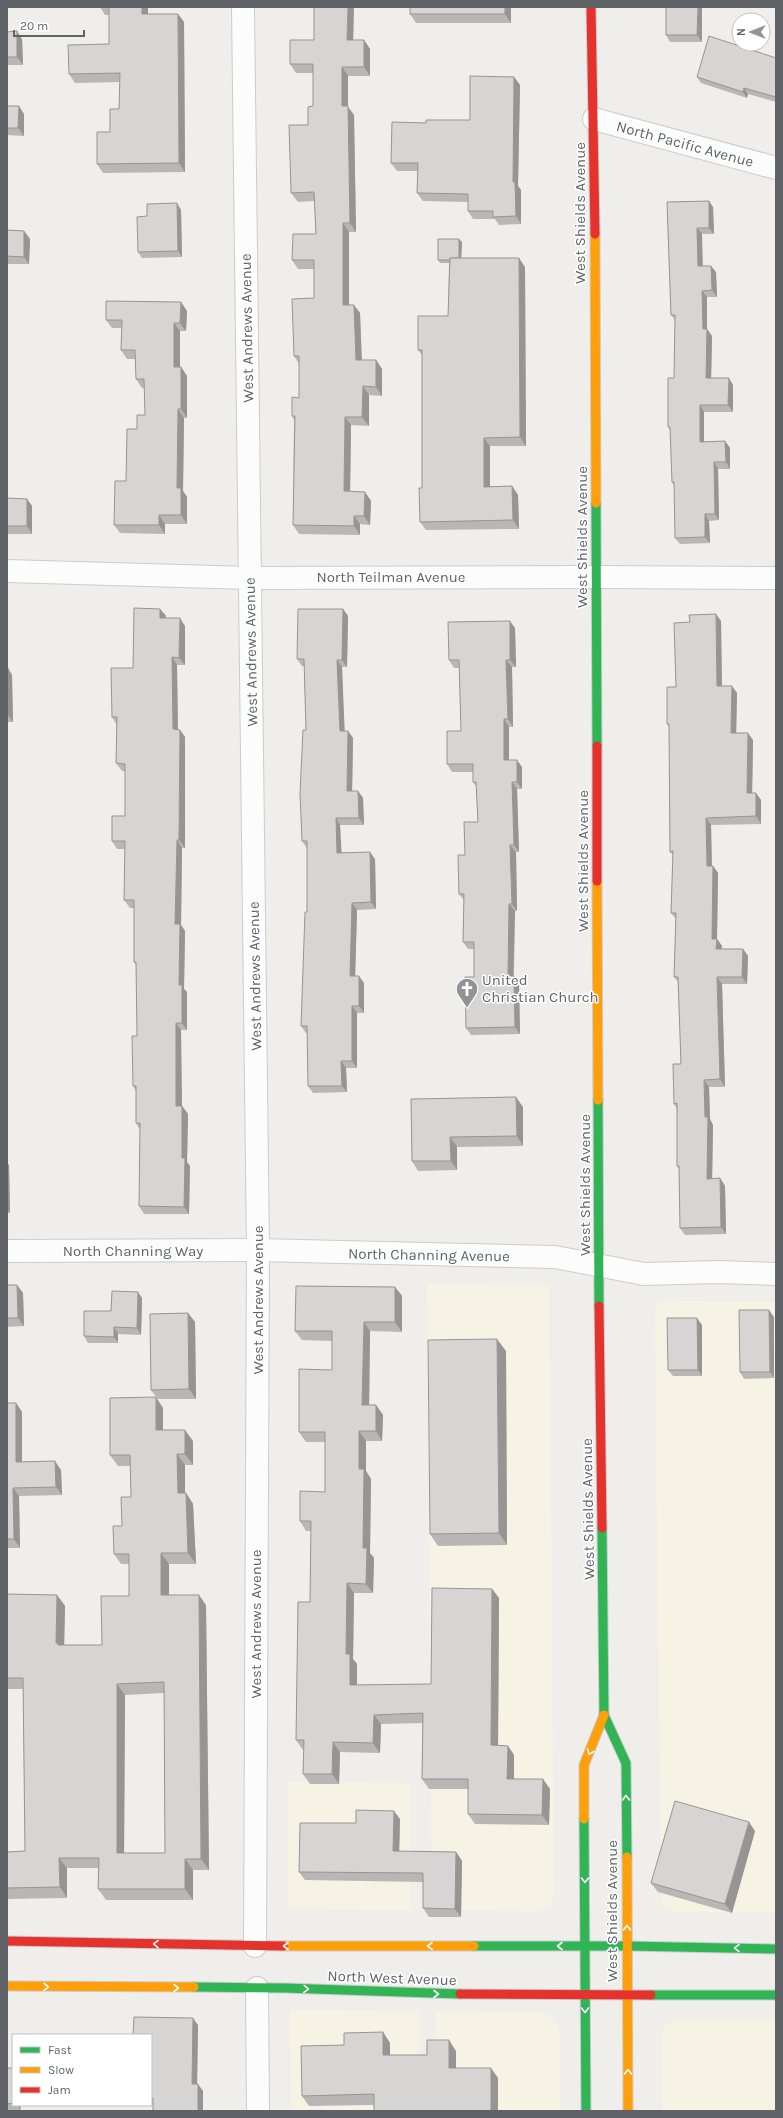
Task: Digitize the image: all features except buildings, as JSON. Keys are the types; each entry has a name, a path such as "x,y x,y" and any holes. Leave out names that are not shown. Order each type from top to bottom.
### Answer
{"main road":[{"name":"West Shields Avenue","path":"586,2111 584,1765 604,1715 599,1266 594,119 591,7"},
{"name":"West Shields Avenue","path":"604,1715 626,1763 628,2111"},
{"name":"North West Avenue","path":"7,1941 255,1946 627,1946 776,1949"},
{"name":"North West Avenue","path":"7,1986 257,1988 425,1994 585,1993 776,1995"}],"street":[{"name":"West Andrews Avenue","path":"244,7 258,1250 255,1946"},
{"name":"North Pacific Avenue","path":"594,119 776,168"},
{"name":"North Teilman Avenue","path":"7,572 250,578 776,578"},
{"name":"North Channing Avenue","path":"258,1250 555,1257 599,1266"},
{"name":"North Channing Way","path":"7,1251 258,1250"},
{"path":"599,1266 644,1274 718,1272 776,1274"},
{"path":"257,1988 258,2111"}],"shaded area":[{"path":"427,1284 549,1285 554,1896 550,1906 539,1911 432,1910"},
{"path":"663,1301 776,1302 776,1913 674,1912 664,1907 661,1902 655,1310 658,1304"},
{"path":"288,1782 410,1783 411,1910 288,1909"},
{"path":"290,2010 419,2011 420,2111 291,2111"},
{"path":"436,2011 542,2012 549,2015 558,2026 560,2033 560,2111 437,2111"},
{"path":"676,2019 776,2019 776,2111 662,2111 661,2035 666,2024"}],"traffic: fast":[{"path":"596,503 597,746"},
{"path":"598,1100 599,1306"},
{"path":"602,1528 604,1715 626,1763 627,1857"},
{"path":"584,1819 586,2111"},
{"path":"474,1946 627,1946 776,1949"},
{"path":"194,1987 285,1988 460,1994"},
{"path":"651,1995 776,1995"}],"traffic: slow":[{"path":"595,234 596,503"},
{"path":"597,881 598,1100"},
{"path":"584,1819 584,1765 604,1715"},
{"path":"627,1857 628,2111"},
{"path":"283,1946 474,1946"},
{"path":"7,1986 194,1987"}],"traffic: jam":[{"path":"591,7 595,234"},
{"path":"597,746 597,881"},
{"path":"599,1306 602,1528"},
{"path":"7,1941 283,1946"},
{"path":"460,1994 651,1995"}],"place":[{"name":"United Christian Church","path":"467,1008"}]}
